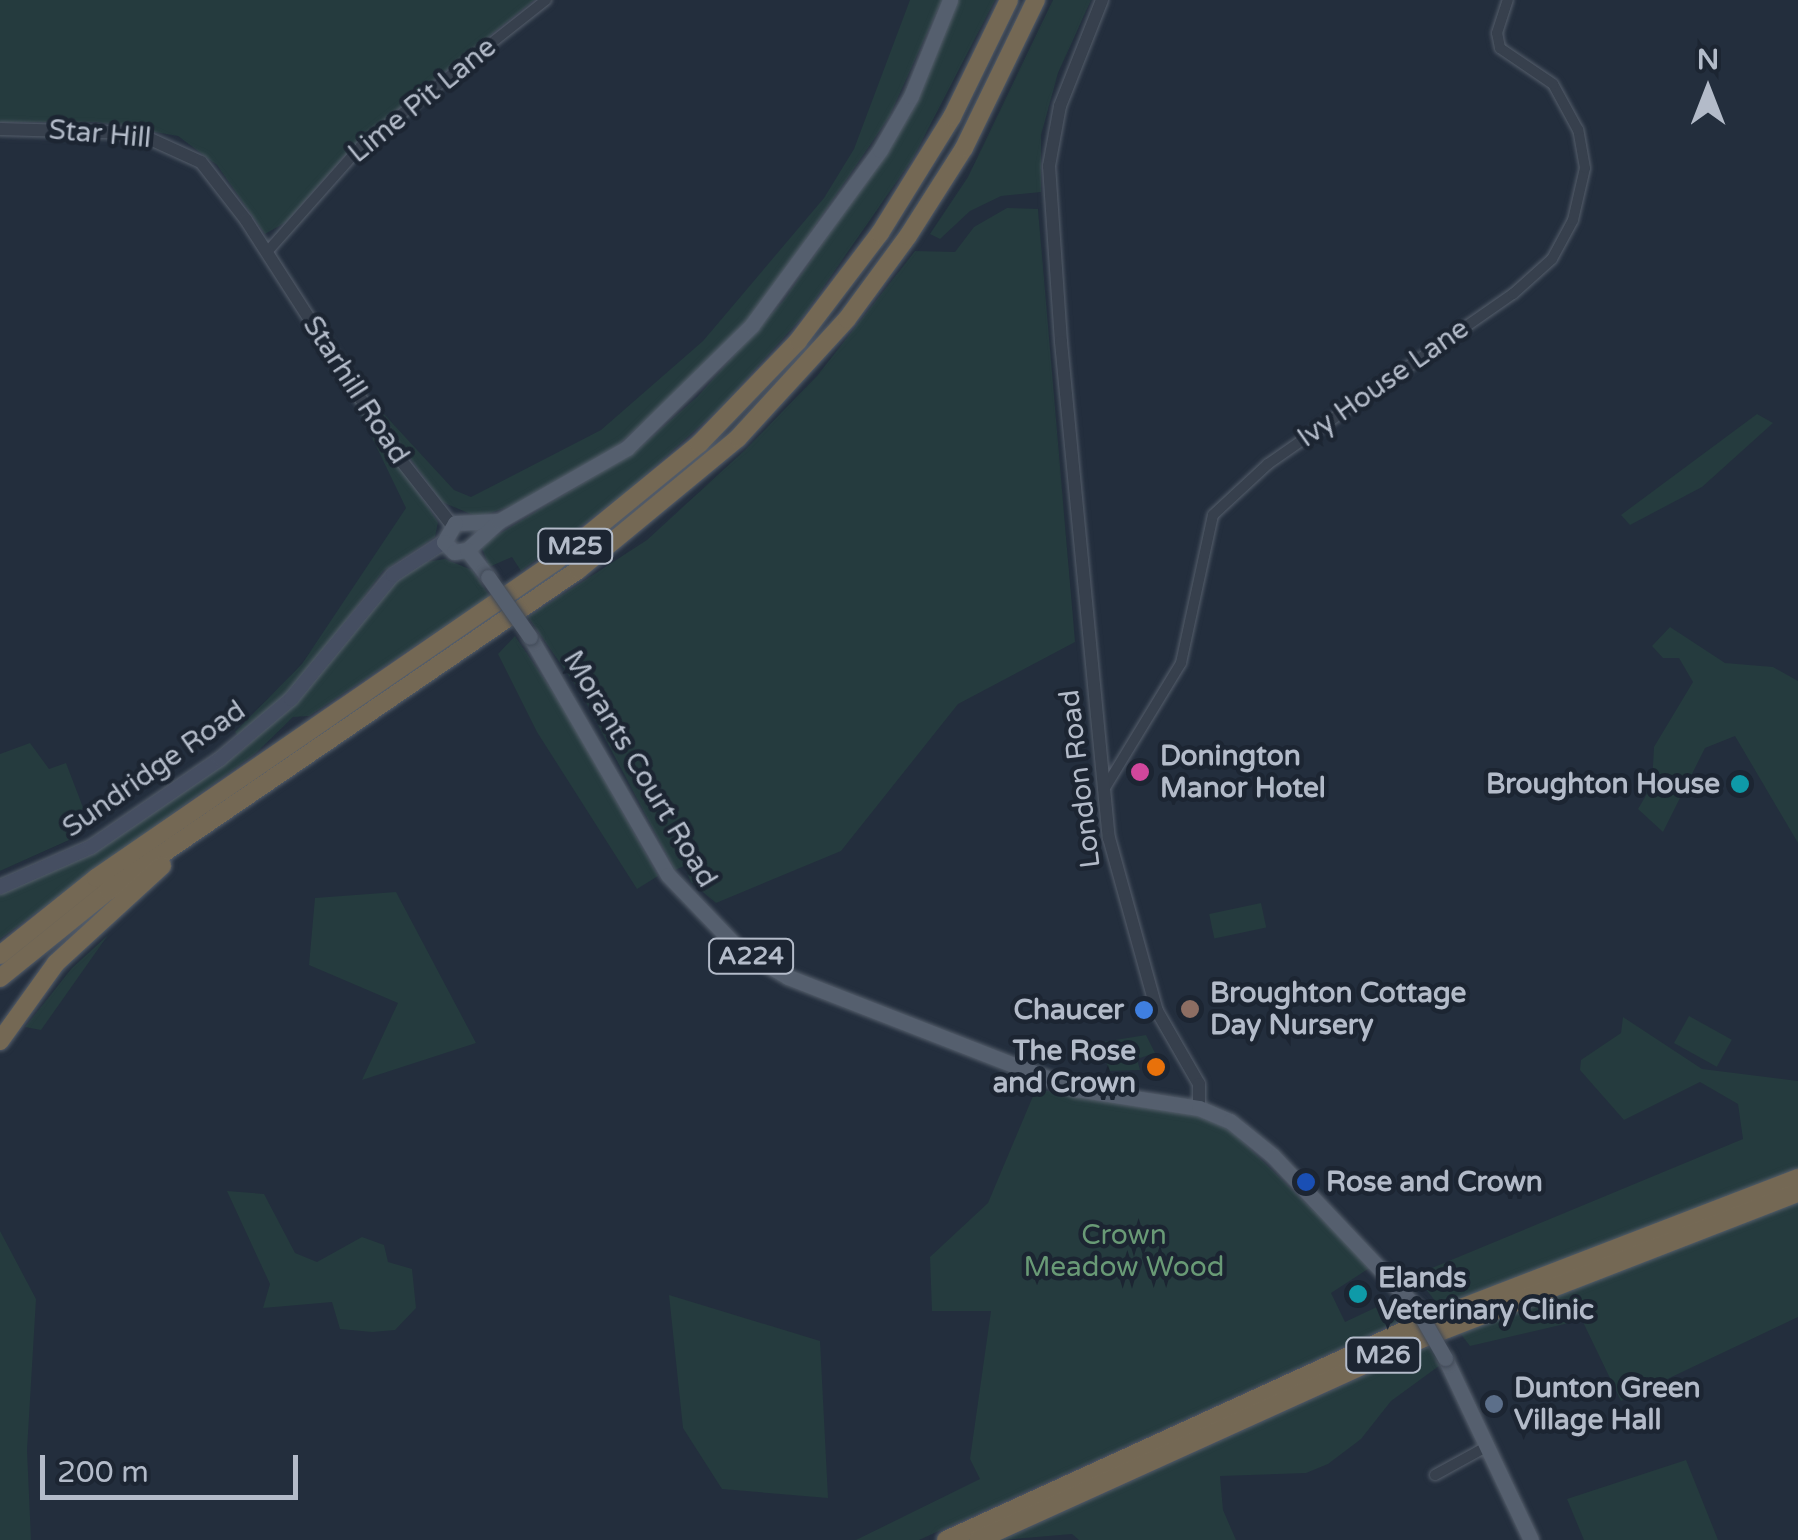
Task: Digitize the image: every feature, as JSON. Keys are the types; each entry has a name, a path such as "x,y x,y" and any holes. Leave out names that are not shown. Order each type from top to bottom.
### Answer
{"highway":[{"name":"M25","path":"0,955 110,869 556,561 699,444 798,341 880,233 952,117 1009,0"},
{"name":"M25","path":"0,978 108,892 196,836 606,549 758,418 847,319 922,216 978,121 1036,0"},
{"name":"M25","path":"0,1042 72,945 196,836"},
{"name":"M26","path":"946,1540 1398,1333 1798,1178"},
{"name":"M26","path":"978,1540 1422,1339 1798,1193"}],"main road":[{"path":"499,521 457,524 444,542 454,552 470,546 499,521 626,448 752,325 880,150 919,78 950,0"},
{"name":"Morants Court Road","path":"457,524 488,578 530,637 668,875 738,948 788,977 1076,1089 1199,1108"},
{"name":"Sundridge Road","path":"0,887 91,847 220,760 291,699 392,575 444,542"},
{"name":"A224","path":"1199,1108 1258,1142 1416,1307 1445,1358 1531,1540"}],"street":[{"name":"Lime Pit Lane","path":"266,252 361,146 546,0"},
{"name":"London Road","path":"1102,0 1060,106 1049,166 1104,788 1115,873 1157,1011 1199,1084 1199,1108"},
{"name":"Ivy House Lane","path":"1104,788 1181,663 1213,515 1268,464 1513,294 1552,259 1573,220 1586,168 1578,130 1553,84 1500,48 1497,34 1508,0"},
{"name":"Star Hill","path":"0,129 113,130 180,147 217,179 266,252"},
{"name":"Starhill Road","path":"266,252 388,441 457,524"},
{"path":"1435,1475 1488,1446"}],"green space":[{"path":"0,0 534,0 354,145 286,222 265,234 217,165 178,136 98,122 0,122"},
{"path":"910,0 942,0 889,117 761,305 704,367 617,446 520,503 478,517 442,502 358,386 454,490 471,497 601,430 703,341 824,198 854,149"},
{"path":"958,0 995,0 913,158 804,315 721,407 625,493 521,571 512,557 489,567 481,545 636,451 697,397 784,300 911,114"},
{"path":"1053,0 1091,0 1058,73 1041,135 1041,192 1001,196 970,211 940,239 930,234 968,177"},
{"path":"1007,208 1038,209 1075,642 958,704 841,851 716,903 691,882 684,866 675,870 581,693 528,617 647,540 746,449 817,376 915,251 955,252 974,227"},
{"path":"350,392 438,522 435,537 383,571 295,688 239,737 235,732 302,664 406,508"},
{"path":"1757,414 1773,423 1702,487 1630,525 1621,515"},
{"path":"445,559 472,570 490,596 309,716 293,717 256,753 0,939 0,895 136,825 243,750 298,700 389,588 419,563"},
{"path":"1670,627 1725,663 1773,667 1798,681 1798,843 1735,736 1705,748 1663,832 1638,809 1652,785 1654,747 1693,682 1679,658 1663,658 1652,646"},
{"path":"515,636 565,710 658,876 637,889 537,732 498,654"},
{"path":"30,743 49,769 66,763 84,810 69,840 0,871 0,754"},
{"path":"396,892 476,1043 362,1080 398,1003 309,965 315,898"},
{"path":"1261,903 1266,927 1214,938 1209,914"},
{"path":"108,935 41,1030 25,1027 72,968"},
{"path":"1689,1016 1732,1040 1717,1067 1674,1043"},
{"path":"1623,1017 1702,1069 1798,1081 1798,1317 1621,1401 1582,1320 1470,1346 1415,1275 1743,1139 1738,1104 1700,1082 1624,1120 1580,1070 1581,1060 1621,1033"},
{"path":"1146,1035 1155,1053 1137,1059 1140,1070 1108,1071 1103,1042"},
{"name":"Crown Meadow Wood","path":"1036,1089 1206,1117 1235,1134 1371,1267 1331,1293 1345,1322 1398,1297 1411,1316 919,1540 856,1540 980,1479 970,1459 991,1311 932,1311 930,1257 988,1203"},
{"path":"227,1191 264,1194 295,1253 317,1262 362,1237 384,1245 388,1262 412,1269 416,1308 395,1330 372,1332 340,1329 332,1302 263,1308 270,1284"},
{"path":"0,1231 36,1299 27,1450 31,1540 0,1540"},
{"path":"669,1295 820,1341 828,1498 722,1489 683,1428"},
{"path":"1432,1345 1443,1363 1391,1401 1361,1439 1328,1464 1306,1473 1220,1476 1223,1510 1236,1540 1079,1540 1072,1534 1002,1540"},
{"path":"1686,1460 1718,1540 1584,1540 1567,1499"}],"place":[{"name":"Donington Manor Hotel","path":"1140,772"},
{"name":"Broughton House","path":"1740,784"},
{"name":"Broughton Cottage Day Nursery","path":"1190,1009"},
{"name":"Chaucer","path":"1144,1010"},
{"name":"The Rose and Crown","path":"1156,1067"},
{"name":"Rose and Crown","path":"1306,1182"},
{"name":"Elands Veterinary Clinic","path":"1358,1294"},
{"name":"Dunton Green Village Hall","path":"1494,1404"}]}
